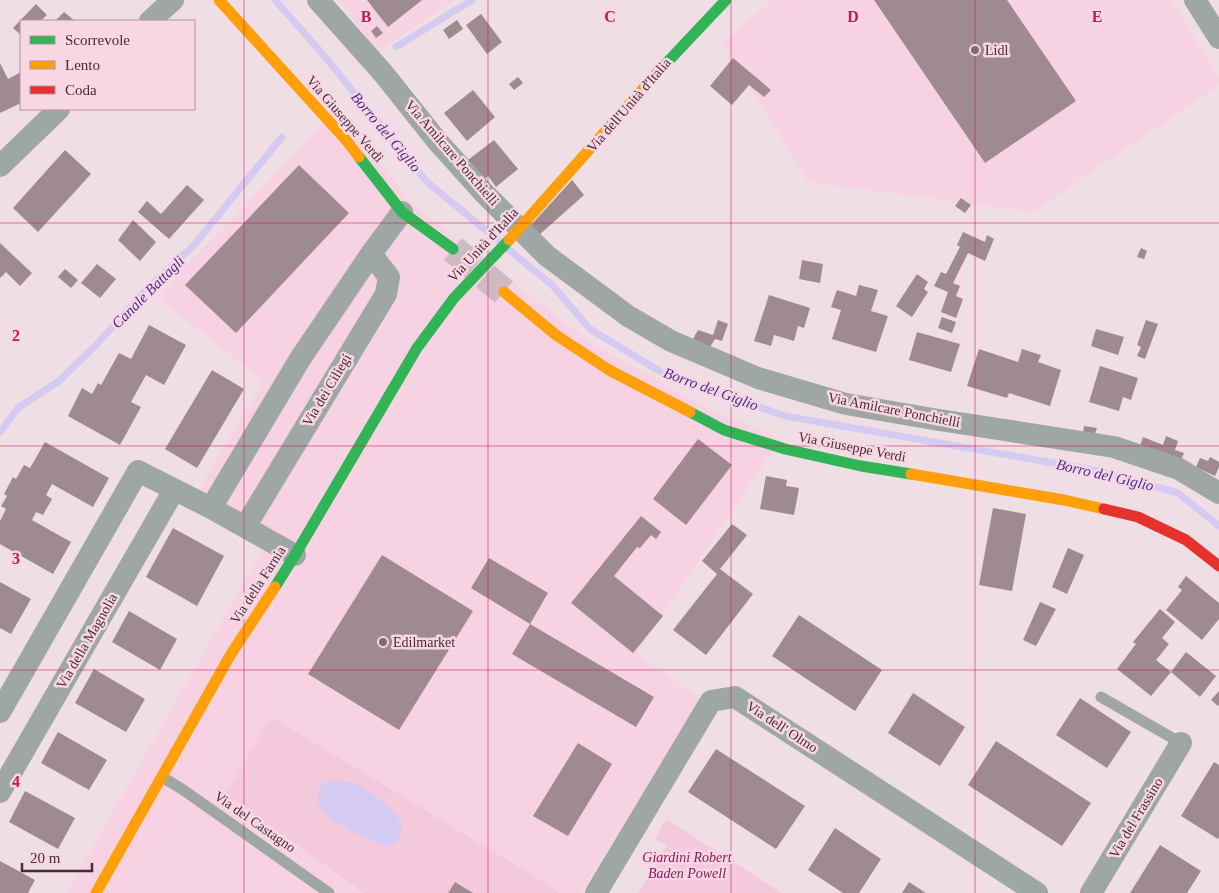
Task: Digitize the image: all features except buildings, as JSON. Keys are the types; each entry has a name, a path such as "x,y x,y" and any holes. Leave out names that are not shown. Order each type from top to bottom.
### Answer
{"street":[{"path":"151,20 173,0"},
{"name":"Via Giuseppe Verdi","path":"220,0 346,140 402,212 454,249"},
{"name":"Via Amilcare Ponchielli","path":"318,0 383,73 438,142 546,256 628,316 671,341 758,378 846,404 1114,447 1179,469 1219,493"},
{"name":"Via dell'Unità d'Italia","path":"534,212 678,49 726,0"},
{"path":"1195,0 1219,38"},
{"path":"0,166 58,110"},
{"path":"211,508 300,359 371,254 402,212"},
{"name":"Via Unità d'Italia","path":"454,298 534,212"},
{"name":"Via dei Ciliegi","path":"244,527 386,294 389,277 371,254"},
{"name":"Via Giuseppe Verdi","path":"504,292 556,335 609,370 724,430 785,449 861,466 1064,500 1138,517 1186,540 1219,566"},
{"name":"Via della Farnia","path":"96,893 231,654 295,555 417,348 454,298"},
{"path":"0,712 138,470 295,555"},
{"name":"Via della Magnolia","path":"0,792 174,490"},
{"name":"Via dell' Olmo","path":"596,893 710,701 735,697 1037,893"},
{"name":"Via del Frassino","path":"1091,893 1181,743"}],"lane":[{"path":"1100,697 1181,743"},
{"name":"Via del Castagno","path":"162,777 182,788 329,893"}],"shaded area":[{"path":"338,0 454,0 378,52"},
{"path":"772,0 1172,0 1219,78 1219,85 1033,212 808,182 723,43"},
{"path":"337,110 413,204 595,345 704,406 781,439 637,653 700,699 581,893 562,893 271,718 226,794 364,893 66,893 273,531 198,490 263,381 157,297"},
{"path":"327,781 351,783 367,790 387,805 400,822 402,831 399,839 390,846 366,838 336,822 318,802 318,791"}],"green space":[{"path":"271,717 562,893 364,893 226,794"},
{"name":"Giardini Robert Baden Powell","path":"666,819 782,893 638,893 667,845 655,839"}],"waterway":[{"name":"Borro del Giglio","path":"275,0 321,52 427,182 499,241"},
{"name":"Canale Battagli","path":"396,47 472,0"},
{"name":"Canale Battagli","path":"0,432 18,408 59,381 96,345 144,292 194,245 282,137"},
{"name":"Borro del Giglio","path":"507,248 552,285 590,329 666,375 785,416 1094,470 1178,493 1219,526"}],"tunnel":[{"path":"453,249 504,292"}],"traffic: fast":[{"path":"658,72 726,0"},
{"path":"359,157 402,212 453,249"},
{"path":"275,587 417,348 454,298 509,240"},
{"path":"690,412 724,430 785,449 861,466 911,474"}],"traffic: slow":[{"path":"219,0 346,140 359,157"},
{"path":"509,240 658,72"},
{"path":"504,292 556,335 609,370 690,412"},
{"path":"911,474 1064,500 1104,509"},
{"path":"96,893 231,654 275,587"}],"traffic: jam":[{"path":"1104,509 1138,517 1186,540 1219,566"}],"place":[{"name":"Lidl","path":"975,50"},
{"name":"Edilmarket","path":"383,642"}]}
